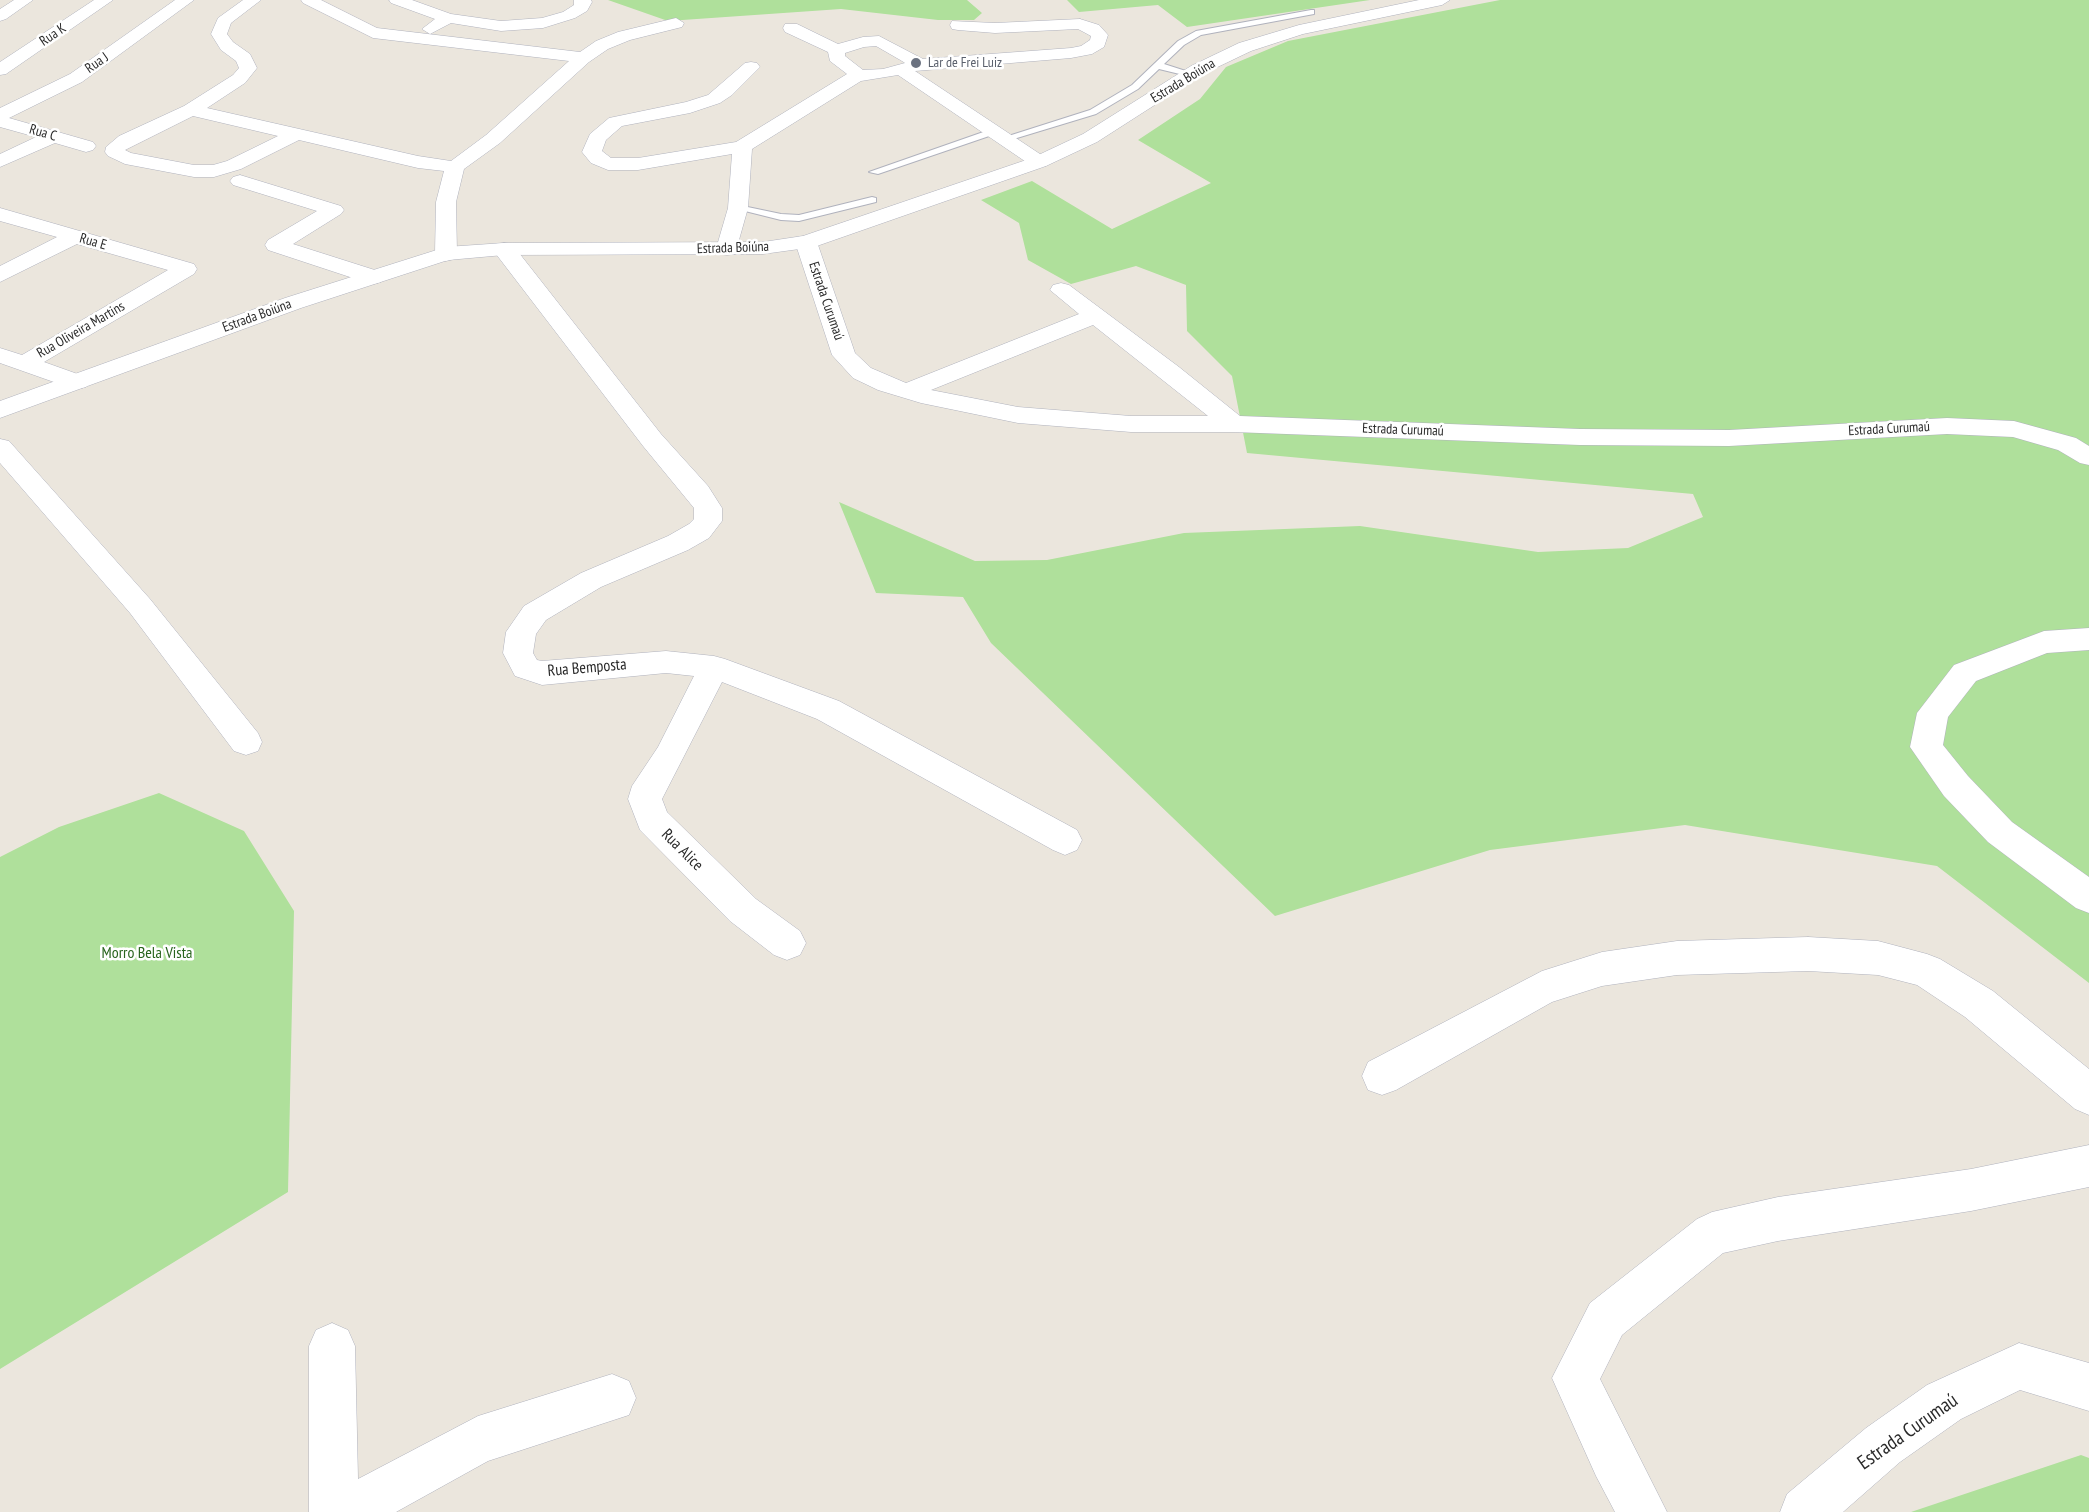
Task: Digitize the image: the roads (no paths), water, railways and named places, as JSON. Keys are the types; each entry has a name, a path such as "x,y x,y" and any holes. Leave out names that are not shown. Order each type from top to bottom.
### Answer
{"street":[{"path":"0,16 25,0"},
{"name":"Rua K","path":"0,70 105,0"},
{"name":"Rua J","path":"0,115 76,78 186,0"},
{"path":"253,0 224,21 219,34 227,46 244,58 248,68 239,79 191,110 126,140 116,147 115,152 125,158 183,169 214,171 234,165 297,134"},
{"path":"309,0 373,33 583,58"},
{"path":"397,0 448,18 501,26 543,23 569,15 581,8 584,2 582,0"},
{"name":"Estrada Boiúna","path":"0,410 293,303 446,254 504,249 763,248 806,242 848,230 1039,162 1090,138 1189,75 1245,47 1275,37 1442,0"},
{"path":"417,38 448,18"},
{"path":"446,254 446,202 455,167 493,139 583,58 602,45 624,36 676,22"},
{"path":"837,50 836,57 858,75 870,76 911,67 1071,53 1086,50 1098,43 1100,35 1093,28 1080,24 995,28 958,25"},
{"path":"791,28 837,50 863,42 879,41 998,136 1039,162"},
{"path":"751,68 714,99 690,107 616,122 597,138 592,152 598,159 608,164 638,164 742,147 858,75"},
{"path":"191,110 418,162 455,167"},
{"name":"Rua C","path":"0,121 86,146"},
{"path":"0,161 54,136"},
{"path":"727,249 738,208 742,147"},
{"path":"240,181 334,210 276,245 373,277"},
{"name":"Rua E","path":"0,214 186,269"},
{"path":"0,275 74,237"},
{"name":"Estrada Curumaú","path":"806,242 844,355 862,373 887,386 930,398 1018,415 1131,424 1233,424 1580,437 1717,438 1947,426 2014,429 2067,444 2089,457"},
{"name":"Rua Bemposta","path":"504,249 652,440 698,492 708,508 708,521 699,531 591,580 536,614 521,632 518,652 526,668 542,673 666,662 714,667 828,710 925,761 1065,840"},
{"name":"Rua Oliveira Martins","path":"25,363 186,269"},
{"path":"1061,290 1170,372 1233,424"},
{"path":"907,391 1095,316"},
{"path":"0,355 25,363"},
{"name":"Rua Oliveira Martins","path":"25,363 78,382"},
{"path":"0,447 140,606 246,742"},
{"path":"2089,639 2044,642 1965,673 1934,713 1926,747 1956,786 2000,832 2089,897"},
{"name":"Rua Alice","path":"714,667 670,755 649,786 645,799 652,820 743,910 788,943"},
{"path":"1382,1076 1542,988 1602,969 1677,958 1808,954 1878,958 1927,971 1979,1004 2089,1095"},
{"path":"1642,1512 1613,1459 1575,1378 1606,1318 1712,1234 1778,1219 1971,1190 2089,1166"},
{"path":"332,1346 334,1512"},
{"name":"Estrada Curumaú","path":"1805,1512 1883,1445 1944,1402 2019,1366 2089,1387"},
{"path":"347,1512 478,1440 612,1398"}],"lane":[{"path":"874,172 998,136 1093,112 1136,87 1181,43 1199,33 1311,12"},
{"path":"1156,65 1189,75"},
{"path":"738,208 781,217 799,218 872,201"}],"place":[{"name":"Lar de Frei Luiz","path":"916,63"}],"park label":[{"name":"Morro Bela Vista","path":"147,953"}]}
